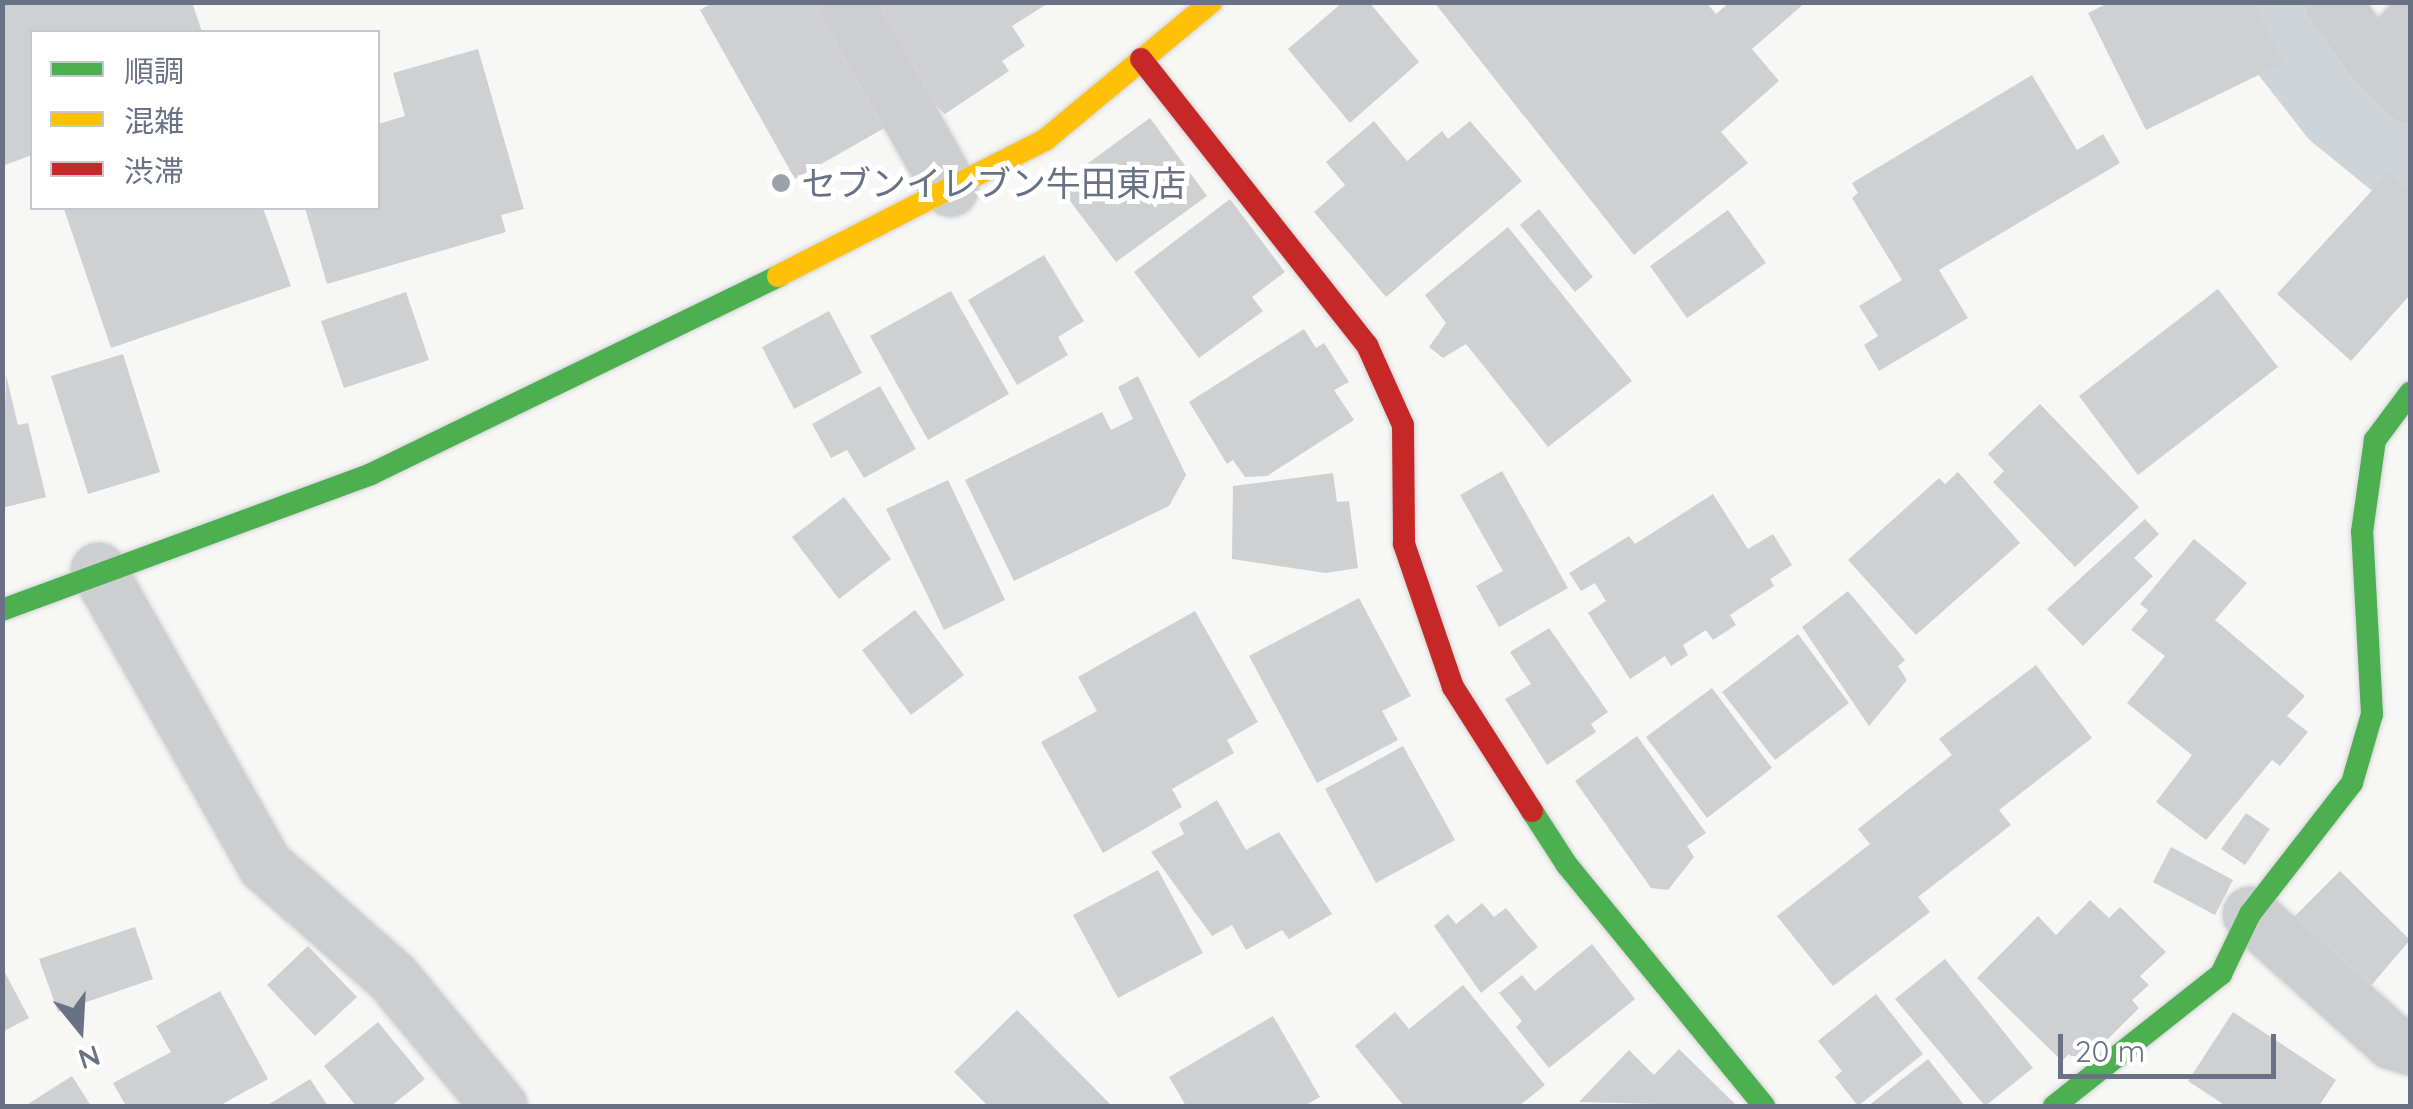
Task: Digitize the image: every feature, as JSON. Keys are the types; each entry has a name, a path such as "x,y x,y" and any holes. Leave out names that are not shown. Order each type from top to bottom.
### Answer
{"street":[{"path":"846,2 950,188"},
{"path":"2,610 98,570 372,474 950,188 1045,140 1210,2"},
{"path":"2332,2 2398,60"},
{"path":"1141,59 1368,345 1403,425 1404,544 1453,687 1567,865 1764,1106"},
{"path":"2054,1106 2221,974 2250,914 2352,784 2372,714 2362,532 2372,459 2375,440 2410,393"},
{"path":"98,570 265,866 392,977 499,1106"},
{"path":"2250,914 2391,1040 2410,1047"}],"building":[{"path":"2,2 192,2 201,30 30,30 30,156 2,166"},
{"path":"714,2 818,2 888,126 795,179 700,10"},
{"path":"876,2 1050,2 1012,26 1025,46 1002,61 1009,71 945,114 929,100"},
{"path":"1343,2 1369,2 1419,62 1350,123 1288,49"},
{"path":"1434,2 1706,2 1716,14 1730,2 1806,2 1752,49 1779,81 1721,132 1748,163 1634,255"},
{"path":"2110,2 2253,2 2283,63 2146,130 2088,13"},
{"path":"478,49 524,209 501,215 506,232 327,284 306,210 380,210 380,123 405,116 393,73"},
{"path":"2032,75 2077,150 2103,134 2120,163 1939,270 1968,318 1879,371 1864,345 1878,336 1859,306 1902,280 1852,198 1858,193 1852,183"},
{"path":"1150,118 1207,196 1116,262 1058,185"},
{"path":"1374,121 1407,161 1442,131 1448,139 1470,121 1522,181 1386,297 1314,212 1345,185 1326,162"},
{"path":"2389,172 2410,191 2410,295 2351,361 2277,294"},
{"path":"1230,199 1285,272 1252,297 1263,311 1199,358 1134,272"},
{"path":"1539,209 1593,277 1575,292 1520,225"},
{"path":"64,210 264,210 291,286 111,348"},
{"path":"1728,210 1766,263 1687,318 1650,266"},
{"path":"1508,227 1632,381 1548,447 1466,344 1443,358 1429,347 1446,323 1425,295"},
{"path":"1044,255 1084,321 1058,337 1068,355 1017,385 968,300"},
{"path":"2218,289 2278,367 2138,475 2079,396"},
{"path":"951,291 1009,394 928,440 870,336"},
{"path":"406,292 429,360 344,388 321,321"},
{"path":"829,311 862,373 794,409 762,347"},
{"path":"1304,329 1316,348 1324,343 1349,382 1334,390 1354,420 1267,476 1245,477 1233,460 1227,464 1189,402"},
{"path":"123,354 160,472 88,494 51,376"},
{"path":"6,375 18,425 28,423 46,497 2,508"},
{"path":"1138,376 1186,475 1169,506 1014,581 965,480 1102,412 1111,430 1133,419 1118,387"},
{"path":"880,386 916,449 864,478 847,450 831,458 812,424"},
{"path":"2040,404 2139,507 2075,567 1993,482 2004,471 1988,454"},
{"path":"1502,471 1568,588 1499,627 1476,586 1503,571 1460,495"},
{"path":"1958,472 2020,543 1916,635 1848,560 1939,478 1945,484"},
{"path":"1333,473 1337,502 1349,501 1358,568 1326,573 1232,559 1233,486"},
{"path":"948,480 1005,600 944,630 886,509"},
{"path":"1713,494 1748,549 1773,534 1792,565 1770,579 1774,586 1730,615 1736,625 1713,640 1706,630 1683,645 1688,655 1671,666 1665,656 1630,679 1588,613 1606,601 1595,583 1581,591 1569,573 1629,536 1635,544"},
{"path":"844,497 891,559 839,599 792,537"},
{"path":"2145,519 2159,534 2134,558 2153,576 2083,646 2047,609"},
{"path":"2194,539 2247,583 2215,620 2305,696 2287,716 2308,732 2280,766 2272,760 2206,840 2156,802 2192,755 2127,703 2165,656 2131,630 2148,610 2140,604"},
{"path":"1848,591 1905,660 1898,666 1907,680 1869,726 1802,627"},
{"path":"1359,598 1411,696 1382,711 1398,740 1317,783 1249,656"},
{"path":"915,610 964,675 911,715 862,650"},
{"path":"1195,611 1258,722 1227,740 1234,753 1172,789 1182,807 1103,853 1041,742 1097,711 1078,677"},
{"path":"1549,628 1608,712 1591,724 1596,732 1547,765 1505,699 1531,684 1510,652"},
{"path":"1798,634 1849,703 1775,760 1722,692"},
{"path":"2036,665 2092,738 1999,810 2011,825 1918,897 1930,912 1833,986 1777,916 1870,844 1858,829 1952,755 1939,739"},
{"path":"1712,688 1772,768 1707,818 1646,737"},
{"path":"1637,736 1706,833 1687,846 1694,857 1668,890 1651,888 1575,781"},
{"path":"1403,746 1455,840 1376,883 1325,789"},
{"path":"1217,800 1246,850 1279,832 1332,914 1289,939 1282,930 1246,950 1232,925 1212,936 1151,852 1184,834 1179,823"},
{"path":"2246,813 2270,829 2245,865 2221,849"},
{"path":"2171,847 2233,880 2215,915 2153,882"},
{"path":"1158,870 1203,953 1118,998 1073,915"},
{"path":"2340,871 2410,940 2369,988 2286,925"},
{"path":"2090,900 2109,918 2120,907 2166,952 2140,976 2149,985 2132,1000 2139,1008 2081,1066 2069,1054 2062,1061 1977,978 2038,916 2056,935"},
{"path":"1482,903 1494,917 1506,908 1538,947 1481,993 1434,926 1448,914 1456,924"},
{"path":"135,927 153,979 58,1012 39,959"},
{"path":"1592,944 1635,999 1549,1068 1516,1027 1522,1021 1499,993 1522,975 1535,991"},
{"path":"308,946 357,997 315,1036 267,985"},
{"path":"1945,959 2033,1068 1985,1106 1895,999"},
{"path":"2,967 29,1018 2,1032"},
{"path":"1463,985 1545,1085 1519,1106 1404,1106 1355,1046 1395,1012 1409,1029"},
{"path":"220,991 268,1079 219,1106 126,1106 113,1083 171,1052 156,1026"},
{"path":"1876,994 1923,1054 1858,1106 1835,1077 1842,1071 1818,1041"},
{"path":"1017,1010 1112,1106 988,1106 954,1072"},
{"path":"2233,1012 2336,1080 2319,1106 2226,1106 2188,1081"},
{"path":"1273,1016 1320,1097 1304,1106 1186,1106 1169,1077"},
{"path":"378,1022 425,1079 391,1106 356,1106 324,1066"},
{"path":"1679,1049 1737,1106 1579,1102 1629,1050 1654,1075"},
{"path":"1928,1059 1965,1106 1868,1106"},
{"path":"72,1076 91,1106 25,1106"},
{"path":"310,1079 328,1106 266,1106"}],"waterway":[{"path":"2284,2 2356,94 2410,138"}],"traffic: fast":[{"path":"2,610 371,474 778,276"},
{"path":"2054,1106 2221,974 2250,914 2352,783 2372,714 2362,532 2375,440 2410,393"},
{"path":"1532,811 1567,865 1764,1106"}],"traffic: slow":[{"path":"778,276 1045,140 1211,2"}],"traffic: jam":[{"path":"1141,59 1367,345 1403,425 1404,544 1453,687 1532,811"}],"place":[{"name":"セブンイレブン牛田東店","path":"781,183"}]}
